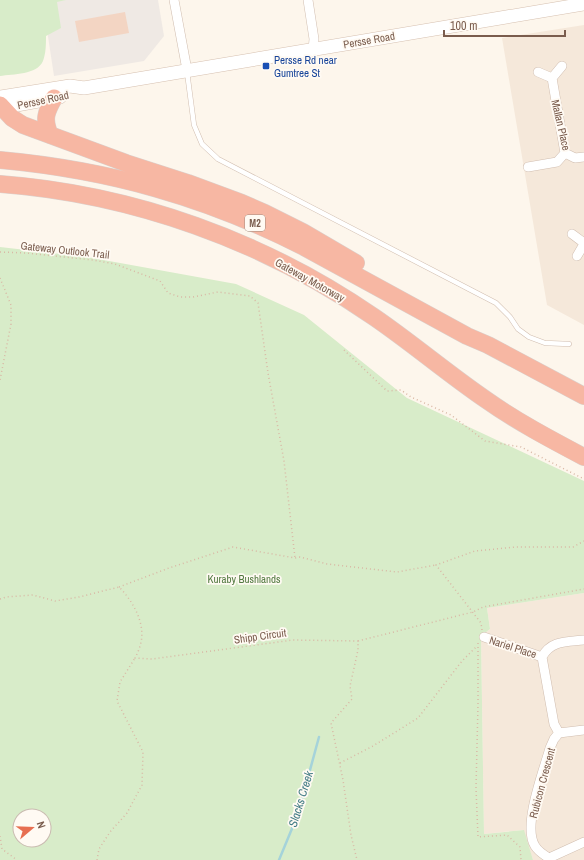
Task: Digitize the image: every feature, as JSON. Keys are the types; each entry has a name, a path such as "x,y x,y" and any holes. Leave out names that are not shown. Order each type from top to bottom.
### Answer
{"highway":[{"path":"50,135 46,125 46,116 54,98"},
{"path":"1,105 17,122 126,163 221,195 265,213 322,243 466,327 488,345"},
{"name":"M2","path":"0,160 43,164 97,173 152,187 218,208 277,233 467,336 488,345 584,396"},
{"name":"Gateway Motorway","path":"0,184 87,196 158,214 206,230 244,245 306,276 373,317 486,400 548,439 584,457"},
{"path":"0,194 71,200 87,196"}],"street":[{"path":"174,0 187,70"},
{"path":"308,0 314,39 313,50"},
{"name":"Persse Road","path":"1,105 54,98 72,94 84,88 187,70 584,4"},
{"path":"538,72 552,78 562,66"},
{"name":"Mallan Place","path":"552,78 566,153 575,158 584,157"},
{"name":"Persse Road","path":"1,105 70,86 84,88"},
{"path":"528,167 557,162 566,153"},
{"path":"572,234 584,243 577,256"},
{"name":"Nariel Place","path":"484,637 542,656"},
{"path":"584,640 555,644 546,648 542,656 554,724 559,733 584,730"},
{"name":"Rubicon Crescent","path":"549,859 535,846 530,828 532,812 550,748 554,739 559,733"},
{"path":"549,859 584,842"}],"lane":[{"path":"187,70 194,125 202,144 218,159 496,303 510,317 518,329 529,337 545,343 569,344"}],"path":[{"name":"Gateway Outlook Trail","path":"0,252 26,253 93,260 115,264 160,281 168,293 180,297 193,298 218,292 250,296 258,303 268,373 284,461 295,558"},
{"path":"0,278 11,305 11,324 0,380"},
{"path":"344,350 387,391 402,390 411,397 451,416 485,441 521,447 584,479"},
{"path":"0,599 6,597 32,595 55,601 79,597 118,587 233,547 295,558 300,557 327,564 397,572 436,565 475,551 516,547 573,547 584,541"},
{"path":"436,565 474,612 481,623 484,637 478,639 476,788 478,837 507,836 520,847 521,860"},
{"path":"96,860 99,849 110,832 127,813 142,785 143,752 117,701 120,682 141,645 142,628 136,610 127,595 118,587"},
{"name":"Shipp Circuit","path":"135,658 152,660 293,640 358,641 474,612 483,606 584,589"},
{"path":"357,860 351,835 347,801 331,723 352,699 350,686 358,650 358,641"},
{"path":"339,764 373,746 418,718 462,661 478,646"},
{"path":"0,836 2,849 17,860"}],"shaded area":[{"path":"158,0 164,36 144,61 54,76 47,30 57,1"},
{"path":"584,25 584,325 547,305 502,38"},
{"path":"584,593 584,860 533,860 523,830 484,834 481,636 490,629 487,608"}],"green space":[{"path":"0,0 66,0 57,2 61,28 46,36 44,58 40,66 36,69 24,73 0,76"},
{"name":"Kuraby Bushlands","path":"0,247 87,257 236,284 304,315 407,398 584,481 584,593 487,608 490,629 481,636 484,834 524,830 533,860 0,860"}],"building":[{"path":"125,12 129,33 79,42 75,21"}],"waterway":[{"name":"Slacks Creek","path":"279,860 298,814 319,737"}],"place":[{"name":"Persse Rd near Gumtree St","path":"266,66"}]}
